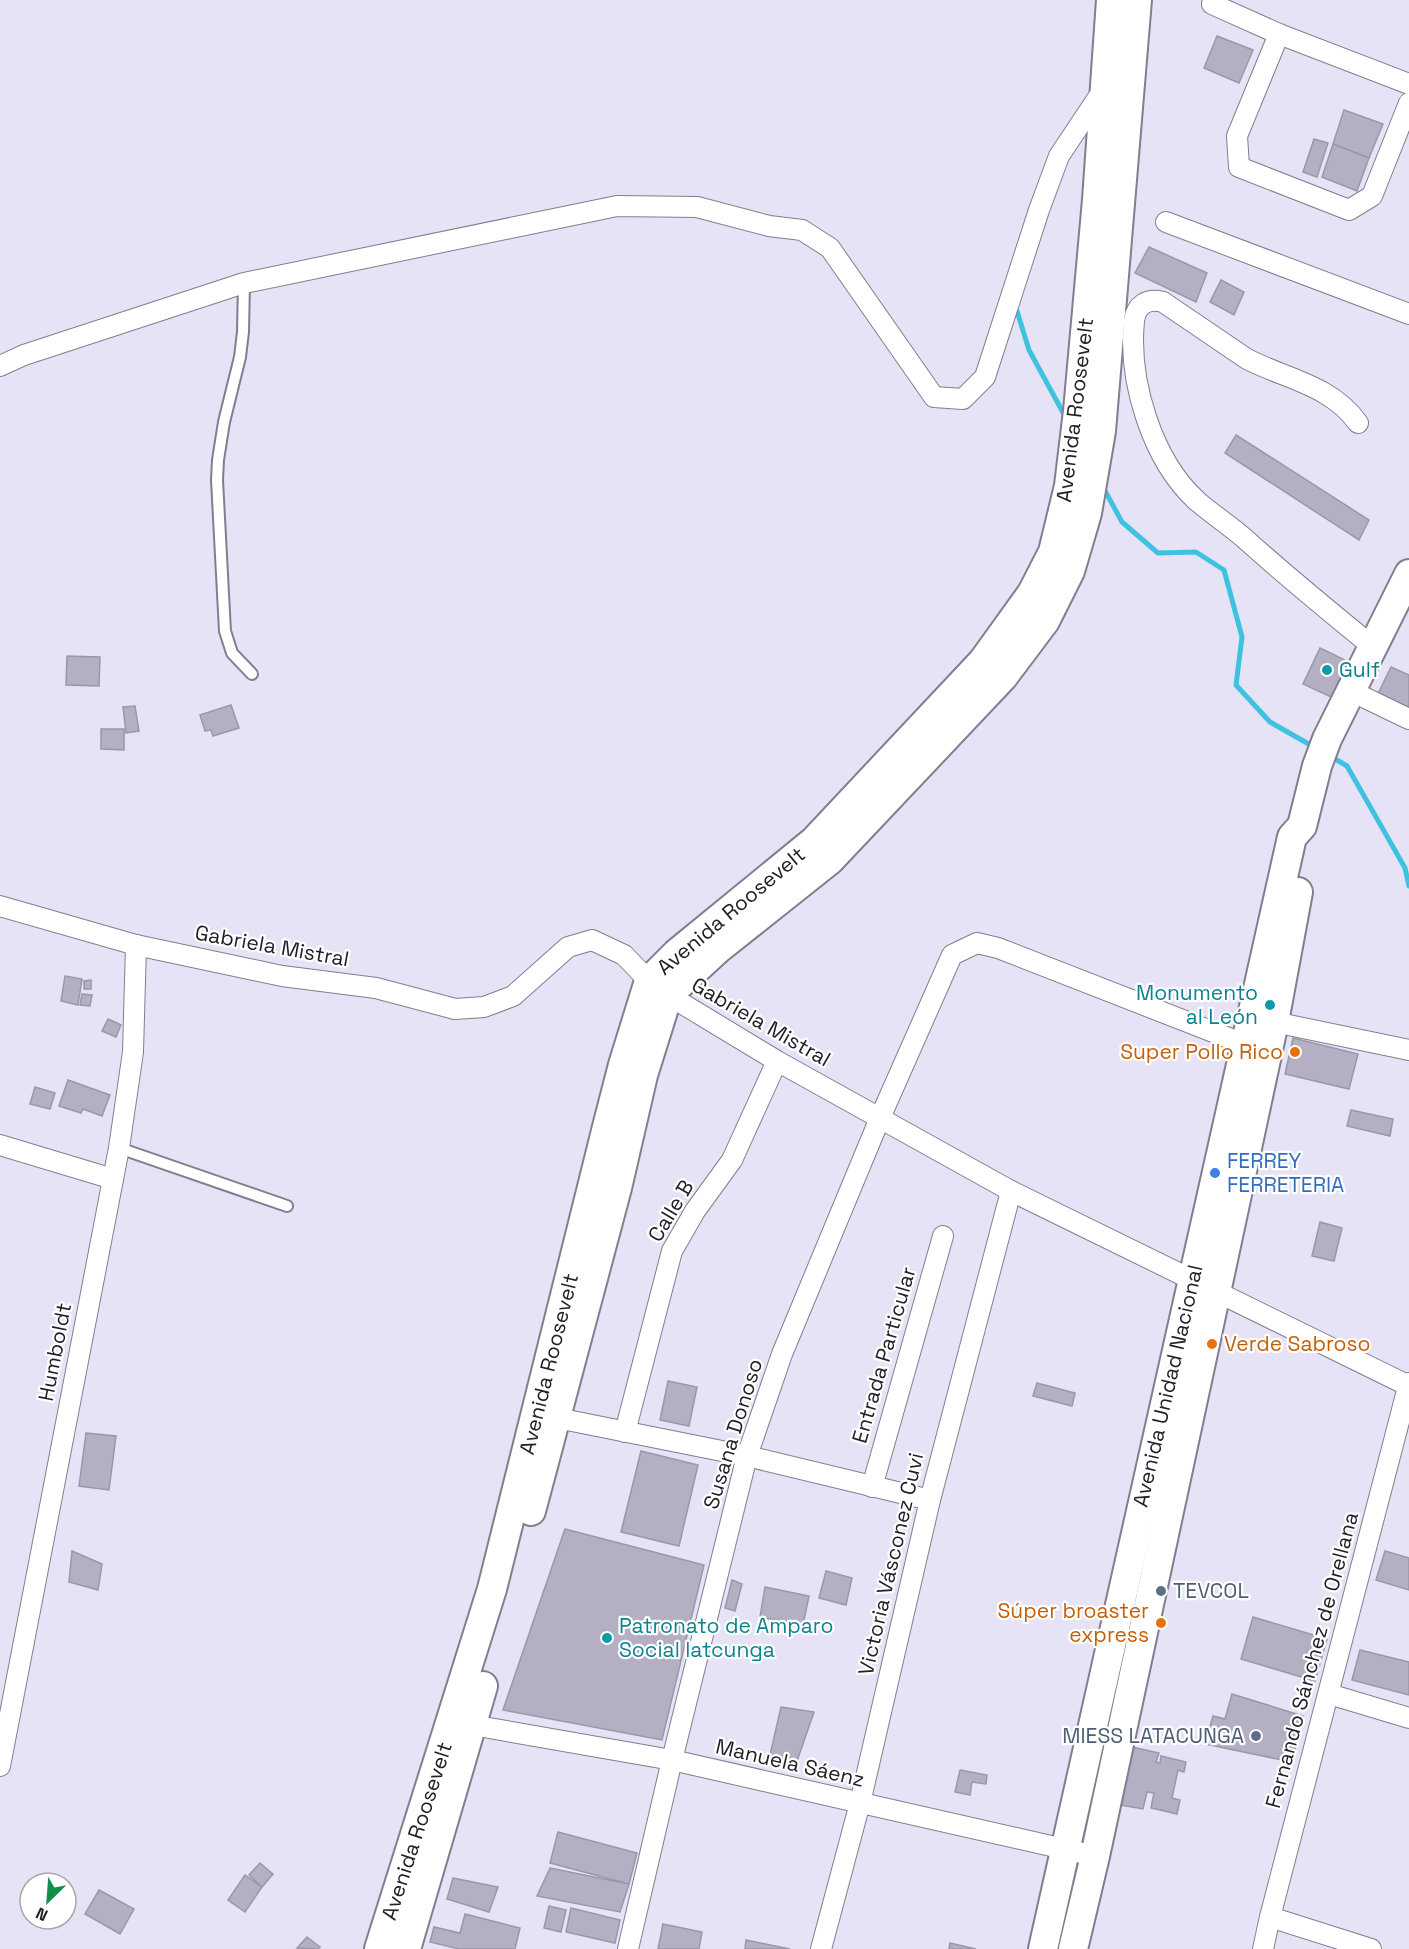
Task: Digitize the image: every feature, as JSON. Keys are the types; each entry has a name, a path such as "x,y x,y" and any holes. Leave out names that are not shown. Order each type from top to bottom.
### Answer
{"street":[{"name":"Avenida Roosevelt","path":"406,1949 472,1725 557,1418 617,1188 643,1075 659,988 718,949 830,861 1003,677 1045,621 1070,571 1087,513 1101,431 1115,124 1106,85 1111,0"},
{"name":"Avenida Roosevelt","path":"379,1949 492,1589 623,1065 659,988 677,953 814,841 983,662 1032,593 1053,552 1069,486 1115,124 1137,0"},
{"path":"1212,4 1278,34 1409,84"},
{"path":"1278,34 1237,136 1239,167 1349,210 1372,196 1409,104"},
{"path":"0,366 24,354 244,284 617,206 697,207 769,226 801,230 830,248 933,397 963,399 985,377 1039,210 1059,156 1106,85"},
{"path":"1166,222 1409,314"},
{"path":"1358,423 1344,406 1323,391 1247,359 1163,302 1145,302 1136,311 1133,332 1134,354 1142,405 1156,442 1178,477 1197,500 1373,647"},
{"name":"Avenida Unidad Nacional","path":"1073,1949 1095,1856 1203,1286 1244,1044 1292,837 1302,826 1317,766 1327,739 1406,585"},
{"path":"1346,701 1409,719"},
{"name":"Avenida Unidad Nacional","path":"1043,1949 1065,1850 1203,1286 1274,1022 1307,840 1302,826"},
{"name":"Gabriela Mistral","path":"0,906 136,945 282,976 376,988 455,1010 484,1007 513,996 568,947 592,939 624,955 659,988 777,1061 1011,1191 1409,1385"},
{"name":"Susana Donoso","path":"628,1949 747,1456 782,1354 880,1118 952,955 976,943 998,948 1244,1044"},
{"name":"Humboldt","path":"0,1766 113,1179 133,1052 136,945"},
{"path":"1274,1022 1409,1050"},
{"name":"Calle B","path":"625,1432 672,1251 695,1211 732,1160 777,1061"},
{"path":"0,1145 113,1179"},
{"name":"Victoria Vásconez Cuvi","path":"821,1949 860,1803 930,1500 1011,1191"},
{"name":"Entrada Particular","path":"872,1487 943,1236"},
{"name":"Fernando Sánchez de Orellana","path":"1263,1949 1409,1385"},
{"path":"557,1418 747,1456 930,1500"},
{"path":"1329,1694 1409,1718"},
{"name":"Manuela Sáenz","path":"472,1725 672,1760 1095,1856"},
{"path":"1270,1917 1371,1949"}],"lane":[{"path":"244,284 240,357 220,441 217,480 225,631 232,653 252,674"},
{"path":"118,1148 287,1206"}],"building":[{"path":"1217,36 1253,50 1239,83 1204,68"},
{"path":"1344,110 1383,124 1369,158 1333,144"},
{"path":"1314,139 1328,143 1317,177 1303,172"},
{"path":"1333,144 1369,158 1357,191 1322,177"},
{"path":"1149,247 1207,273 1196,302 1135,273"},
{"path":"1221,280 1244,292 1234,315 1210,302"},
{"path":"1236,435 1369,520 1359,540 1225,453"},
{"name":"Gulf","path":"1320,648 1349,662 1331,697 1303,684"},
{"path":"67,656 100,657 99,686 66,685"},
{"name":"Gulf","path":"1391,667 1409,675 1409,714 1376,698"},
{"path":"231,705 239,728 213,736 211,730 205,731 200,715"},
{"path":"135,706 139,731 126,733 123,707"},
{"path":"101,729 124,729 124,750 101,749"},
{"path":"65,976 82,979 78,1005 61,1001"},
{"path":"91,980 91,989 84,989 84,981"},
{"path":"82,994 92,995 90,1006 80,1005"},
{"path":"108,1019 121,1025 116,1037 102,1031"},
{"path":"1293,1038 1358,1054 1349,1089 1285,1074"},
{"path":"68,1080 110,1095 102,1116 83,1109 81,1113 59,1106"},
{"path":"35,1087 55,1093 50,1109 30,1104"},
{"path":"1351,1110 1393,1119 1390,1136 1347,1126"},
{"path":"1320,1222 1342,1228 1334,1261 1312,1256"},
{"path":"668,1381 697,1387 689,1426 660,1420"},
{"path":"1037,1383 1075,1393 1072,1406 1033,1396"},
{"path":"86,1433 116,1436 109,1490 79,1486"},
{"path":"641,1451 698,1465 679,1546 621,1532"},
{"name":"Patronato de Amparo Social latcunga","path":"565,1529 704,1565 662,1740 503,1710"},
{"path":"72,1551 102,1564 98,1590 69,1582"},
{"path":"1385,1551 1409,1558 1409,1590 1376,1580"},
{"path":"826,1571 852,1578 846,1605 819,1598"},
{"path":"732,1580 742,1584 735,1611 725,1608"},
{"path":"765,1587 809,1596 803,1625 760,1617"},
{"path":"1253,1617 1327,1639 1315,1681 1241,1659"},
{"path":"1360,1650 1409,1662 1409,1695 1352,1680"},
{"path":"1232,1694 1303,1716 1292,1762 1205,1744 1213,1716 1225,1719"},
{"path":"781,1707 814,1712 797,1761 770,1755"},
{"path":"1132,1747 1159,1753 1156,1762 1160,1763 1161,1756 1186,1762 1184,1772 1178,1770 1172,1798 1180,1800 1177,1814 1151,1808 1154,1793 1147,1792 1143,1809 1120,1805"},
{"path":"960,1770 987,1775 986,1784 972,1782 970,1795 955,1792"},
{"path":"558,1832 637,1853 629,1884 550,1863"},
{"path":"260,1863 273,1874 262,1887 249,1875"},
{"path":"550,1868 629,1884 620,1912 537,1896"},
{"path":"245,1875 262,1887 245,1912 228,1900"},
{"path":"453,1878 498,1887 489,1912 447,1899"},
{"path":"99,1890 134,1909 120,1934 85,1914"},
{"path":"549,1906 566,1910 561,1932 544,1928"},
{"path":"571,1908 620,1920 615,1943 566,1932"},
{"path":"465,1914 520,1928 515,1949 459,1949 430,1942 434,1927 460,1933"},
{"path":"663,1924 702,1932 699,1949 658,1949"},
{"path":"307,1937 320,1947 318,1949 297,1948"},
{"path":"746,1940 790,1949 745,1949"},
{"path":"950,1943 976,1949 949,1949"}],"waterway":[{"path":"1017,311 1029,350 1066,418"},
{"path":"1103,487 1122,522 1158,553 1196,552 1224,570 1242,637 1236,685 1270,722 1314,747"},
{"path":"1330,756 1347,766 1405,868 1409,886"}],"place":[{"name":"Gulf","path":"1327,670"},
{"name":"Monumento al León","path":"1270,1005"},
{"name":"Super Pollo Rico","path":"1295,1052"},
{"name":"FERREY FERRETERIA","path":"1215,1173"},
{"name":"Verde Sabroso","path":"1212,1344"},
{"name":"TEVCOL","path":"1161,1591"},
{"name":"Súper broaster express","path":"1161,1623"},
{"name":"Patronato de Amparo Social latcunga","path":"607,1638"},
{"name":"MIESS LATACUNGA","path":"1256,1736"}]}
